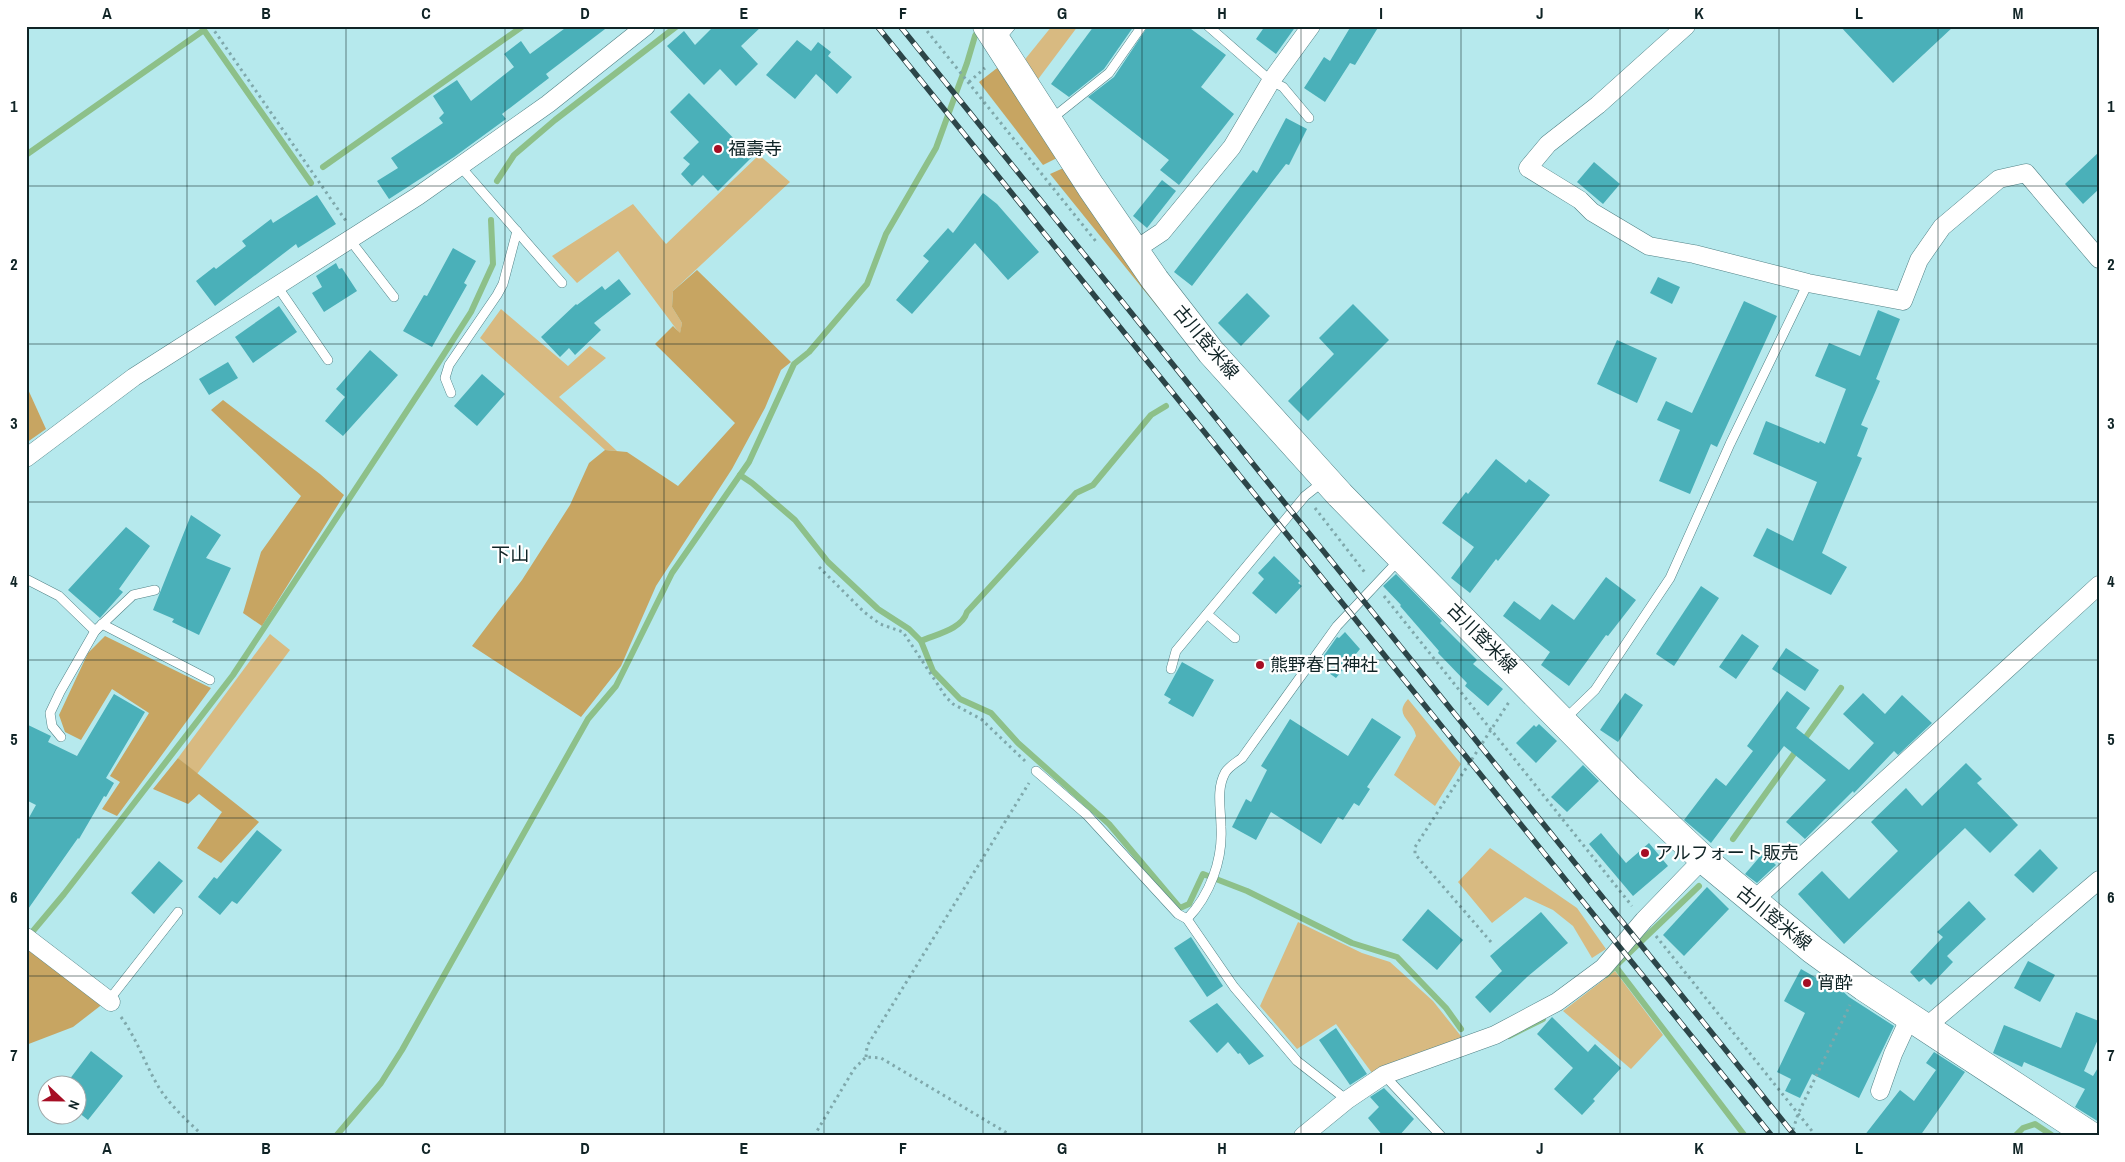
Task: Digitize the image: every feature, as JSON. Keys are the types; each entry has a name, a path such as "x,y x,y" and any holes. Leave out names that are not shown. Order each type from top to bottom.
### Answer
{"main road":[{"name":"古川登米線","path":"997,33 1048,122 1155,280 1211,352 1326,479 1629,789 1704,859 1813,950 1860,984 2091,1136"}],"street":[{"path":"26,458 134,377 353,238 460,166 548,104 646,26"},
{"path":"1135,250 1162,232 1232,147 1271,81 1311,26"},
{"path":"1686,26 1598,105 1548,144 1528,168 1580,200 1592,212 1648,246 1694,254 1808,283 1903,301 1919,260 1942,227 1999,179 2026,173 2099,259"},
{"path":"1753,901 2099,585"},
{"path":"1303,1136 1347,1100 1384,1076 1495,1035 1557,1002 1603,968 1644,920 1704,859"},
{"path":"1880,1091 1893,1054 1918,1022 2099,880"},
{"path":"32,942 110,1001"}],"lane":[{"path":"1048,122 1109,73 1142,26"},
{"path":"1208,26 1271,81 1283,87 1309,118"},
{"path":"460,166 562,283"},
{"path":"451,393 445,378 449,365 503,284 517,231"},
{"path":"353,238 394,297"},
{"path":"1563,720 1595,690 1670,578 1730,444 1808,283"},
{"path":"277,286 328,360"},
{"path":"1171,669 1176,651 1305,496 1326,479"},
{"path":"1188,919 1199,906 1220,861 1222,830 1219,793 1225,772 1242,758 1337,626 1402,557"},
{"path":"26,579 60,596 99,627 210,680"},
{"path":"61,737 52,726 50,713 60,692 99,627 133,595 155,590"},
{"path":"1208,614 1235,638"},
{"path":"1036,772 1087,815 1178,914 1188,919 1234,987 1297,1061 1347,1100"},
{"path":"110,1001 178,912"},
{"path":"1384,1076 1441,1136"}],"path":[{"path":"211,26 353,238"},
{"path":"924,26 969,82"},
{"path":"814,1136 854,1069 866,1057 868,1046 1036,772 981,719 953,704 946,697 903,632 880,624 864,612 819,567"},
{"path":"1491,942 1415,854 1415,847 1524,680"},
{"path":"1662,943 1816,1136"},
{"path":"1792,1136 1798,1114 1860,984"},
{"path":"110,1001 131,1030 158,1086 174,1108 203,1136"},
{"path":"866,1057 881,1058 1012,1136"}],"shaded area":[{"path":"1052,26 1078,26 1036,82 1022,63"},
{"path":"1001,65 1061,156 1043,165 979,82"},
{"path":"759,155 790,182 673,291 672,307 682,323 680,334 618,251 577,283 552,256 633,204 666,244"},
{"path":"1068,166 1160,310 1050,174"},
{"path":"697,270 791,362 781,370 765,408 732,469 656,586 621,666 581,717 472,646 522,580 570,505 589,463 605,450 627,452 678,486 735,423 655,344 673,326 680,333 682,323 672,307 673,291"},
{"path":"501,309 568,366 590,346 606,358 559,397 617,451 605,450 480,338"},
{"path":"26,385 46,429 26,443"},
{"path":"223,400 320,474 344,495 262,626 243,613 261,552 301,496 211,410"},
{"path":"270,634 290,650 197,774 178,758"},
{"path":"105,636 211,688 117,816 102,809 120,782 110,776 149,713 112,689 81,740 65,732 59,715 88,653"},
{"path":"1408,699 1461,764 1435,806 1394,775 1416,736 1402,710"},
{"path":"178,758 259,822 221,863 197,848 222,812 199,794 188,804 153,789"},
{"path":"1490,848 1577,908 1606,949 1592,958 1573,926 1553,910 1525,897 1492,923 1458,882"},
{"path":"1298,922 1362,953 1390,962 1433,1001 1464,1040 1372,1073 1336,1024 1297,1049 1260,1006"},
{"path":"26,946 104,1003 73,1027 26,1045"},
{"path":"1615,971 1663,1035 1631,1069 1563,1011"}],"building":[{"path":"568,26 609,26 546,74 549,78 502,114 506,119 454,157 389,199 377,181 398,168 391,158 443,123 439,118 444,113 433,96 457,80 471,101 514,67 504,54 521,41 530,54"},
{"path":"714,26 762,26 741,46 758,64 736,86 720,69 704,85 667,46 684,31 695,45"},
{"path":"1094,26 1134,26 1104,69 1069,97 1051,84"},
{"path":"1148,26 1187,26 1226,55 1201,87 1234,114 1179,185 1160,170 1169,160 1088,97 1114,77"},
{"path":"1265,26 1296,26 1276,54 1256,39"},
{"path":"1351,26 1379,26 1355,65 1350,63 1325,102 1304,88 1324,57 1330,61"},
{"path":"1840,26 1954,26 1893,83"},
{"path":"797,40 811,51 818,42 831,52 828,56 852,77 837,94 816,74 795,99 766,75"},
{"name":"福壽寺","path":"689,93 752,157 718,191 703,175 692,186 681,174 690,164 683,158 699,142 670,112"},
{"path":"1286,118 1307,129 1289,165 1286,164 1192,286 1174,272 1253,170 1257,173"},
{"path":"2099,152 2099,189 2083,204 2065,184"},
{"path":"1594,162 1620,184 1603,204 1577,182"},
{"path":"1162,180 1176,191 1147,228 1133,216"},
{"path":"983,193 997,204 1039,252 1008,280 975,243 912,314 896,300 929,261 923,256 948,228 953,233"},
{"path":"317,195 336,224 298,248 296,244 215,306 196,281 214,267 216,269 246,246 242,241 271,219 273,223"},
{"path":"453,248 476,261 464,283 467,285 432,347 403,331 424,295 427,296"},
{"path":"336,263 339,269 342,268 357,291 324,312 312,293 322,287 316,276"},
{"path":"1658,277 1680,287 1672,304 1650,293"},
{"path":"619,279 631,294 594,323 601,330 575,355 569,348 560,357 541,337 576,304 602,286 605,290"},
{"path":"1247,293 1270,316 1241,346 1218,323"},
{"path":"1744,301 1777,316 1717,447 1711,444 1690,494 1659,481 1680,430 1657,420 1666,401 1692,413"},
{"path":"1353,304 1389,340 1308,421 1288,401 1334,354 1319,338"},
{"path":"279,306 297,332 253,363 235,337"},
{"path":"1878,310 1900,319 1876,379 1880,381 1861,425 1868,428 1857,456 1862,458 1822,553 1847,567 1831,595 1753,556 1767,528 1793,541 1817,482 1753,454 1766,421 1825,444 1846,389 1815,376 1829,343 1860,356"},
{"path":"1617,340 1657,358 1637,403 1597,384"},
{"path":"370,350 398,375 343,436 325,421 345,397 336,389"},
{"path":"228,362 238,378 209,395 199,379"},
{"path":"482,374 505,394 477,426 454,406"},
{"path":"1496,459 1526,483 1529,479 1550,495 1470,593 1451,578 1474,547 1442,523 1466,492 1468,494"},
{"path":"191,515 221,535 206,558 231,568 199,635 172,622 174,619 153,610"},
{"path":"126,527 150,546 119,589 123,592 100,618 68,590"},
{"path":"1274,556 1300,581 1298,583 1302,586 1276,614 1252,593 1264,579 1258,573"},
{"path":"1396,574 1442,621 1440,623 1477,660 1473,664 1503,689 1488,706 1465,686 1467,683 1438,653 1439,651 1383,586"},
{"path":"1606,577 1636,600 1608,636 1606,635 1569,686 1541,665 1550,652 1503,616 1514,601 1540,620 1552,604 1574,620"},
{"path":"1701,586 1719,598 1674,666 1656,654"},
{"path":"1345,632 1360,649 1336,678 1319,666 1322,662 1320,661 1337,637 1339,638"},
{"path":"1742,634 1759,646 1736,679 1719,667"},
{"path":"1786,648 1819,670 1805,691 1772,669"},
{"path":"1182,662 1214,680 1193,717 1168,703 1171,699 1164,695"},
{"path":"1787,691 1810,708 1796,728 1849,770 1874,743 1843,714 1863,693 1885,714 1902,695 1932,723 1898,755 1894,751 1854,793 1853,791 1805,839 1786,822 1826,780 1784,746 1711,843 1684,820 1716,778 1726,786 1753,751 1747,746"},
{"path":"1625,693 1643,705 1618,742 1600,730"},
{"path":"114,694 145,712 106,778 114,783 106,797 104,796 79,839 26,912 26,823 36,805 26,800 26,724 51,736 48,742 77,756"},
{"path":"1372,718 1401,737 1367,787 1370,789 1359,806 1354,803 1343,820 1338,817 1321,844 1271,812 1256,840 1232,827 1246,799 1251,802 1267,770 1261,766 1290,719 1348,756"},
{"path":"1539,724 1557,741 1536,763 1516,743 1534,725 1536,727"},
{"path":"1966,763 1982,779 1977,783 2018,825 1990,853 1965,828 1844,944 1798,894 1822,871 1849,899 1898,851 1871,822 1906,788 1922,806"},
{"path":"1583,765 1599,781 1567,812 1551,797"},
{"path":"257,830 282,850 237,904 232,901 220,915 198,897 214,877 217,879"},
{"path":"1601,833 1626,863 1649,843 1668,866 1633,896 1589,844"},
{"path":"2040,849 2058,868 2033,893 2014,875"},
{"path":"1763,853 1776,865 1757,883 1745,874"},
{"path":"159,861 183,881 154,914 131,893"},
{"path":"1707,887 1729,909 1684,956 1663,935"},
{"path":"1969,901 1986,919 1947,956 1953,962 1931,985 1924,978 1919,982 1910,972 1943,937 1937,932"},
{"path":"1428,909 1463,940 1437,970 1402,940"},
{"path":"1541,912 1568,943 1527,977 1490,1013 1475,997 1502,971 1490,956"},
{"path":"1191,937 1223,986 1207,997 1174,948"},
{"path":"2028,961 2055,975 2040,1002 2014,988"},
{"path":"1801,969 1834,988 1837,986 1849,997 1894,1026 1859,1098 1812,1074 1800,1098 1785,1091 1791,1079 1777,1072 1805,1013 1784,1001"},
{"path":"1217,1003 1264,1056 1249,1065 1228,1042 1217,1053 1189,1021"},
{"path":"2076,1012 2099,1021 2099,1037 2084,1071 2093,1076 2099,1066 2099,1122 2075,1107 2085,1089 2024,1062 2022,1067 1993,1053 2004,1025 2061,1048"},
{"path":"1552,1017 1588,1052 1595,1044 1621,1068 1593,1099 1595,1101 1582,1115 1554,1089 1573,1068 1537,1034"},
{"path":"1336,1028 1367,1074 1350,1085 1319,1040"},
{"path":"91,1051 123,1076 88,1120 88,1074 74,1074"},
{"path":"1934,1052 1965,1072 1920,1136 1864,1136 1900,1090 1914,1101 1936,1070 1926,1063"},
{"path":"1384,1088 1414,1119 1399,1136 1383,1136 1368,1118 1379,1107 1370,1097"}],"waterway":[{"path":"201,26 311,183"},
{"path":"323,167 523,26"},
{"path":"497,181 514,155 555,120 677,26"},
{"path":"336,1136 381,1083 402,1050 588,719 616,686 672,573 749,462 794,364 809,352 867,284 886,234 936,148 975,36 980,27"},
{"path":"26,155 204,30"},
{"path":"28,937 64,894 233,675 428,379 471,312 493,264 491,220"},
{"path":"921,641 960,623 967,612 1076,493 1093,485 1151,415 1166,406"},
{"path":"740,475 795,520 828,562 878,609 909,629 921,641 933,671 960,699 991,713 1018,743 1109,824 1180,908 1189,904 1203,874 1247,891 1352,943 1397,957 1446,1008 1461,1029"},
{"path":"1733,839 1841,688"},
{"path":"1606,975 1699,886"},
{"path":"1616,967 1745,1136"},
{"path":"1509,1036 1543,1019"},
{"path":"2015,1136 2023,1128 2035,1124 2053,1136"}],"railway":[{"path":"877,26 1772,1136"},
{"path":"900,26 1795,1136"}],"place":[{"name":"福壽寺","path":"718,149"},
{"name":"熊野春日神社","path":"1260,665"},
{"name":"アルフォート販売","path":"1645,853"},
{"name":"宵酔","path":"1807,983"}],"district":[{"name":"下山","path":"510,554"}]}
